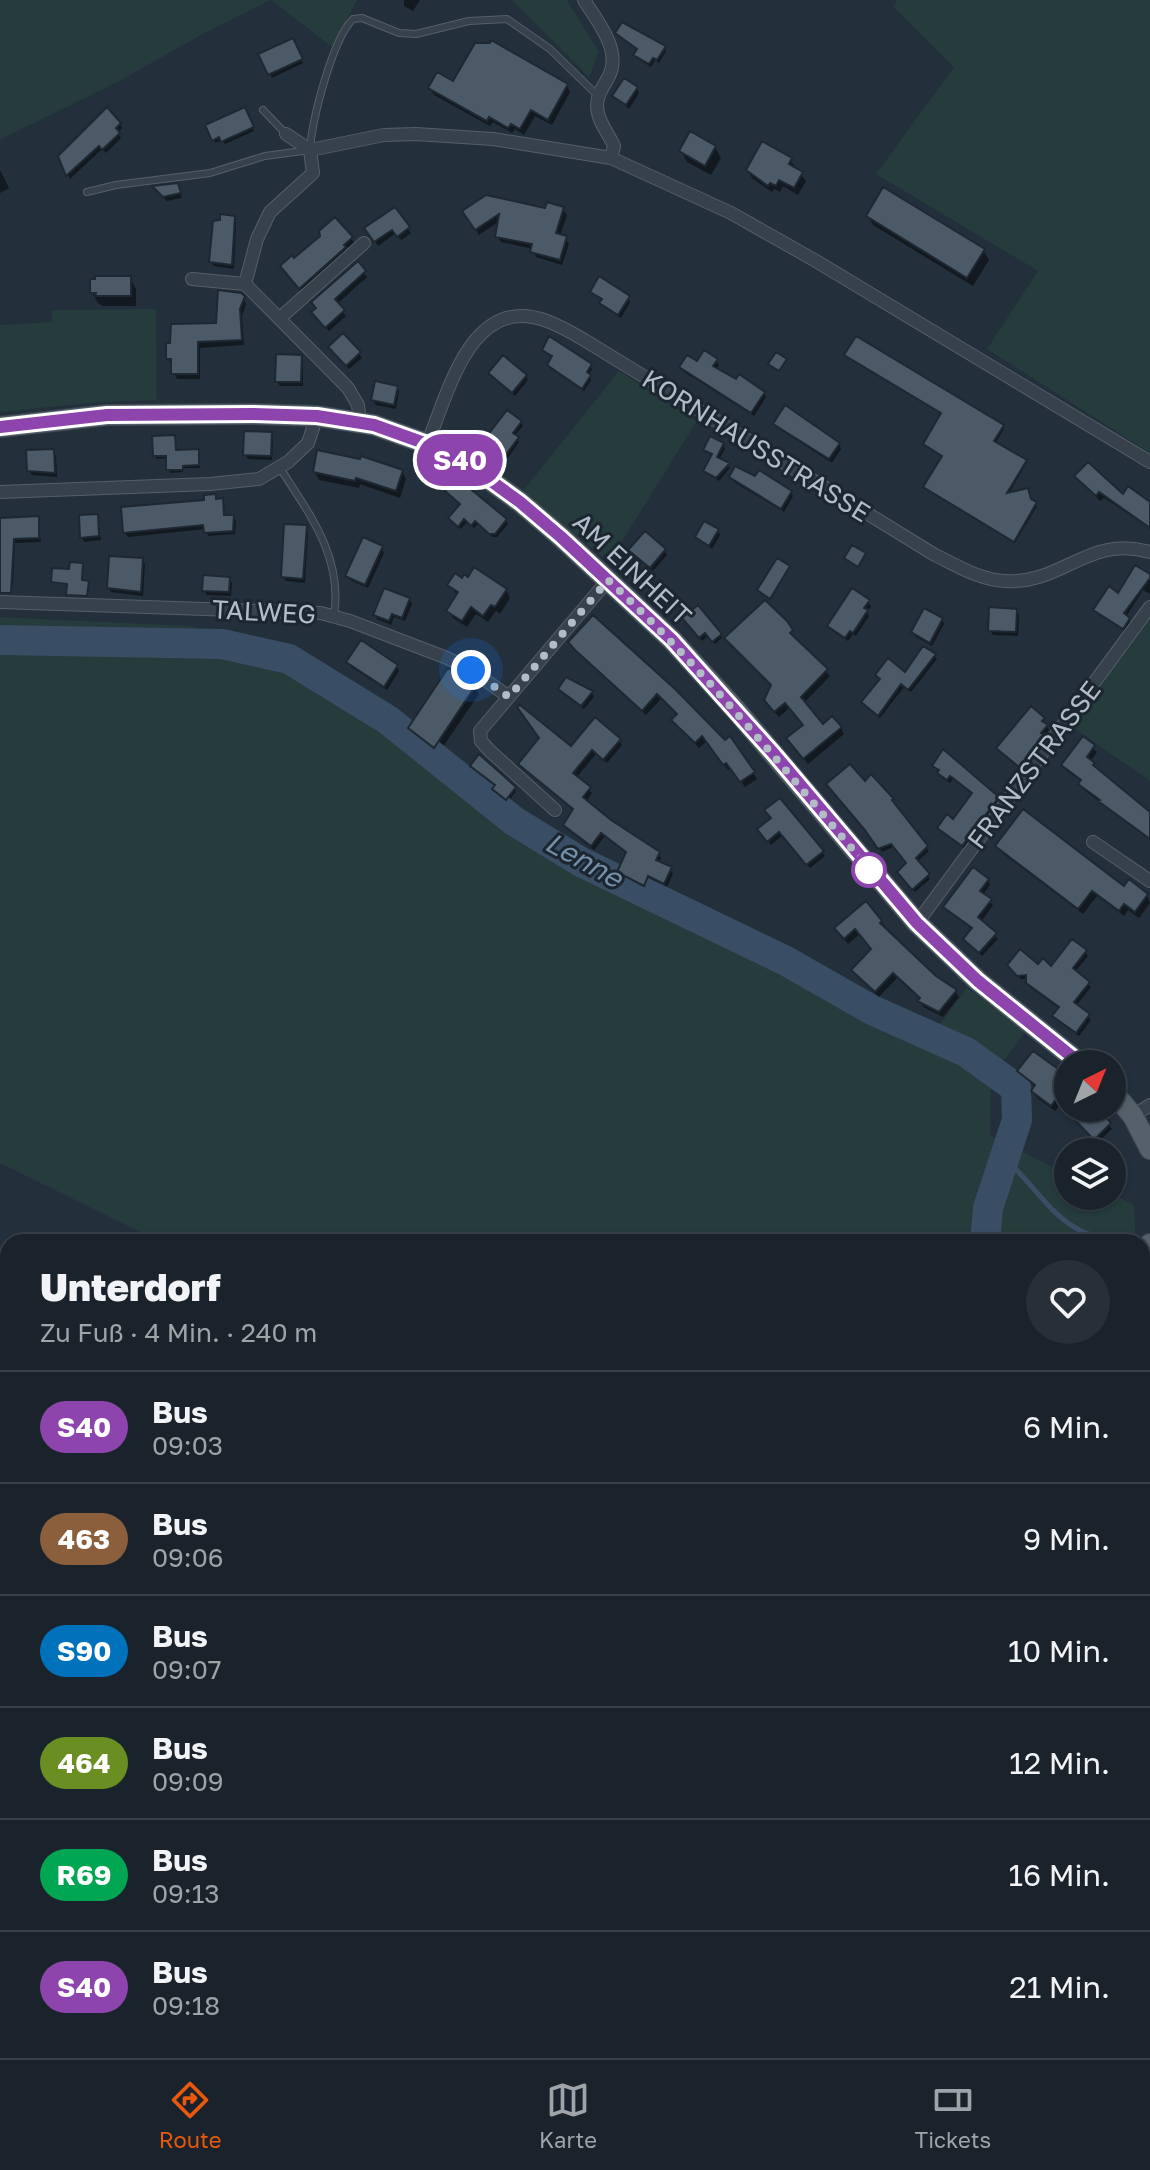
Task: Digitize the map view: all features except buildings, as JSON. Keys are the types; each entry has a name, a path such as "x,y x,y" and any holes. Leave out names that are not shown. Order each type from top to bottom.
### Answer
{"main road":[{"name":"AM EINHEIT","path":"0,427 107,415 317,416 360,422 427,444 485,476 561,537 672,640 917,923 978,981 1064,1050"},
{"path":"1141,1110 1150,1149"}],"street":[{"path":"584,0 612,52 612,68 598,96 598,116 614,146 611,158"},
{"path":"286,134 310,150 384,135 416,134 508,141 611,158 731,213 779,240 1150,462"},
{"path":"245,284 257,239 270,212 313,173 310,150"},
{"path":"280,318 364,243"},
{"path":"192,279 245,284 348,388 358,405 360,422"},
{"name":"KORNHAUSSTRASSE","path":"427,444 454,374 475,339 500,322 530,317 546,320 586,341 935,555 978,576 1021,581 1037,578 1108,548 1129,547 1150,552"},
{"path":"0,492 253,480 280,468 308,443 317,416"},
{"path":"555,810 481,741 482,727 608,580"},
{"name":"TALWEG","path":"0,602 315,612 334,616 460,664 509,697"},
{"name":"FRANZSTRASSE","path":"917,923 1150,607"},
{"path":"1093,842 1150,881"}],"lane":[{"path":"87,192 128,183 210,173 265,156 310,150 319,101 338,42 353,19 362,18 399,33 416,34 469,21 507,19 550,49 598,96"},
{"path":"263,110 286,134"},
{"path":"280,468 328,548 336,589 334,616"}],"green space":[{"path":"0,0 271,0 0,140"},
{"path":"271,0 357,0 332,47"},
{"path":"512,0 567,0 599,52 589,77"},
{"path":"897,0 1150,0 1150,453 987,349 1038,271 876,174 954,67 893,6"},
{"path":"156,309 157,400 0,412 0,325 52,322 52,310"},
{"path":"619,371 697,421 609,562 522,492"},
{"path":"0,617 189,626 293,650 353,691 521,839 666,916 770,956 922,1048 967,988 1025,1032 991,1078 990,1135 1054,1168 1054,1210 1126,1210 1126,1201 1134,1205 1136,1234 144,1234 0,1163"},
{"path":"1150,620 1150,781 1071,726"}],"waterway":[{"name":"Lenne","path":"0,640 222,644 289,659 388,720 514,821 581,862 786,961 872,1010 966,1052 1016,1088 1017,1120 988,1208 986,1234"},
{"path":"1004,1158 1060,1217 1090,1234"}],"bus line":[{"name":"S40","path":"0,427 107,415 317,416 374,425 427,444 469,465 561,537 672,640 775,755 853,851 917,923 978,981 1063,1050"}],"route":[{"path":"471,670 509,697 608,580 672,640 719,692 872,872 869,870"}]}
